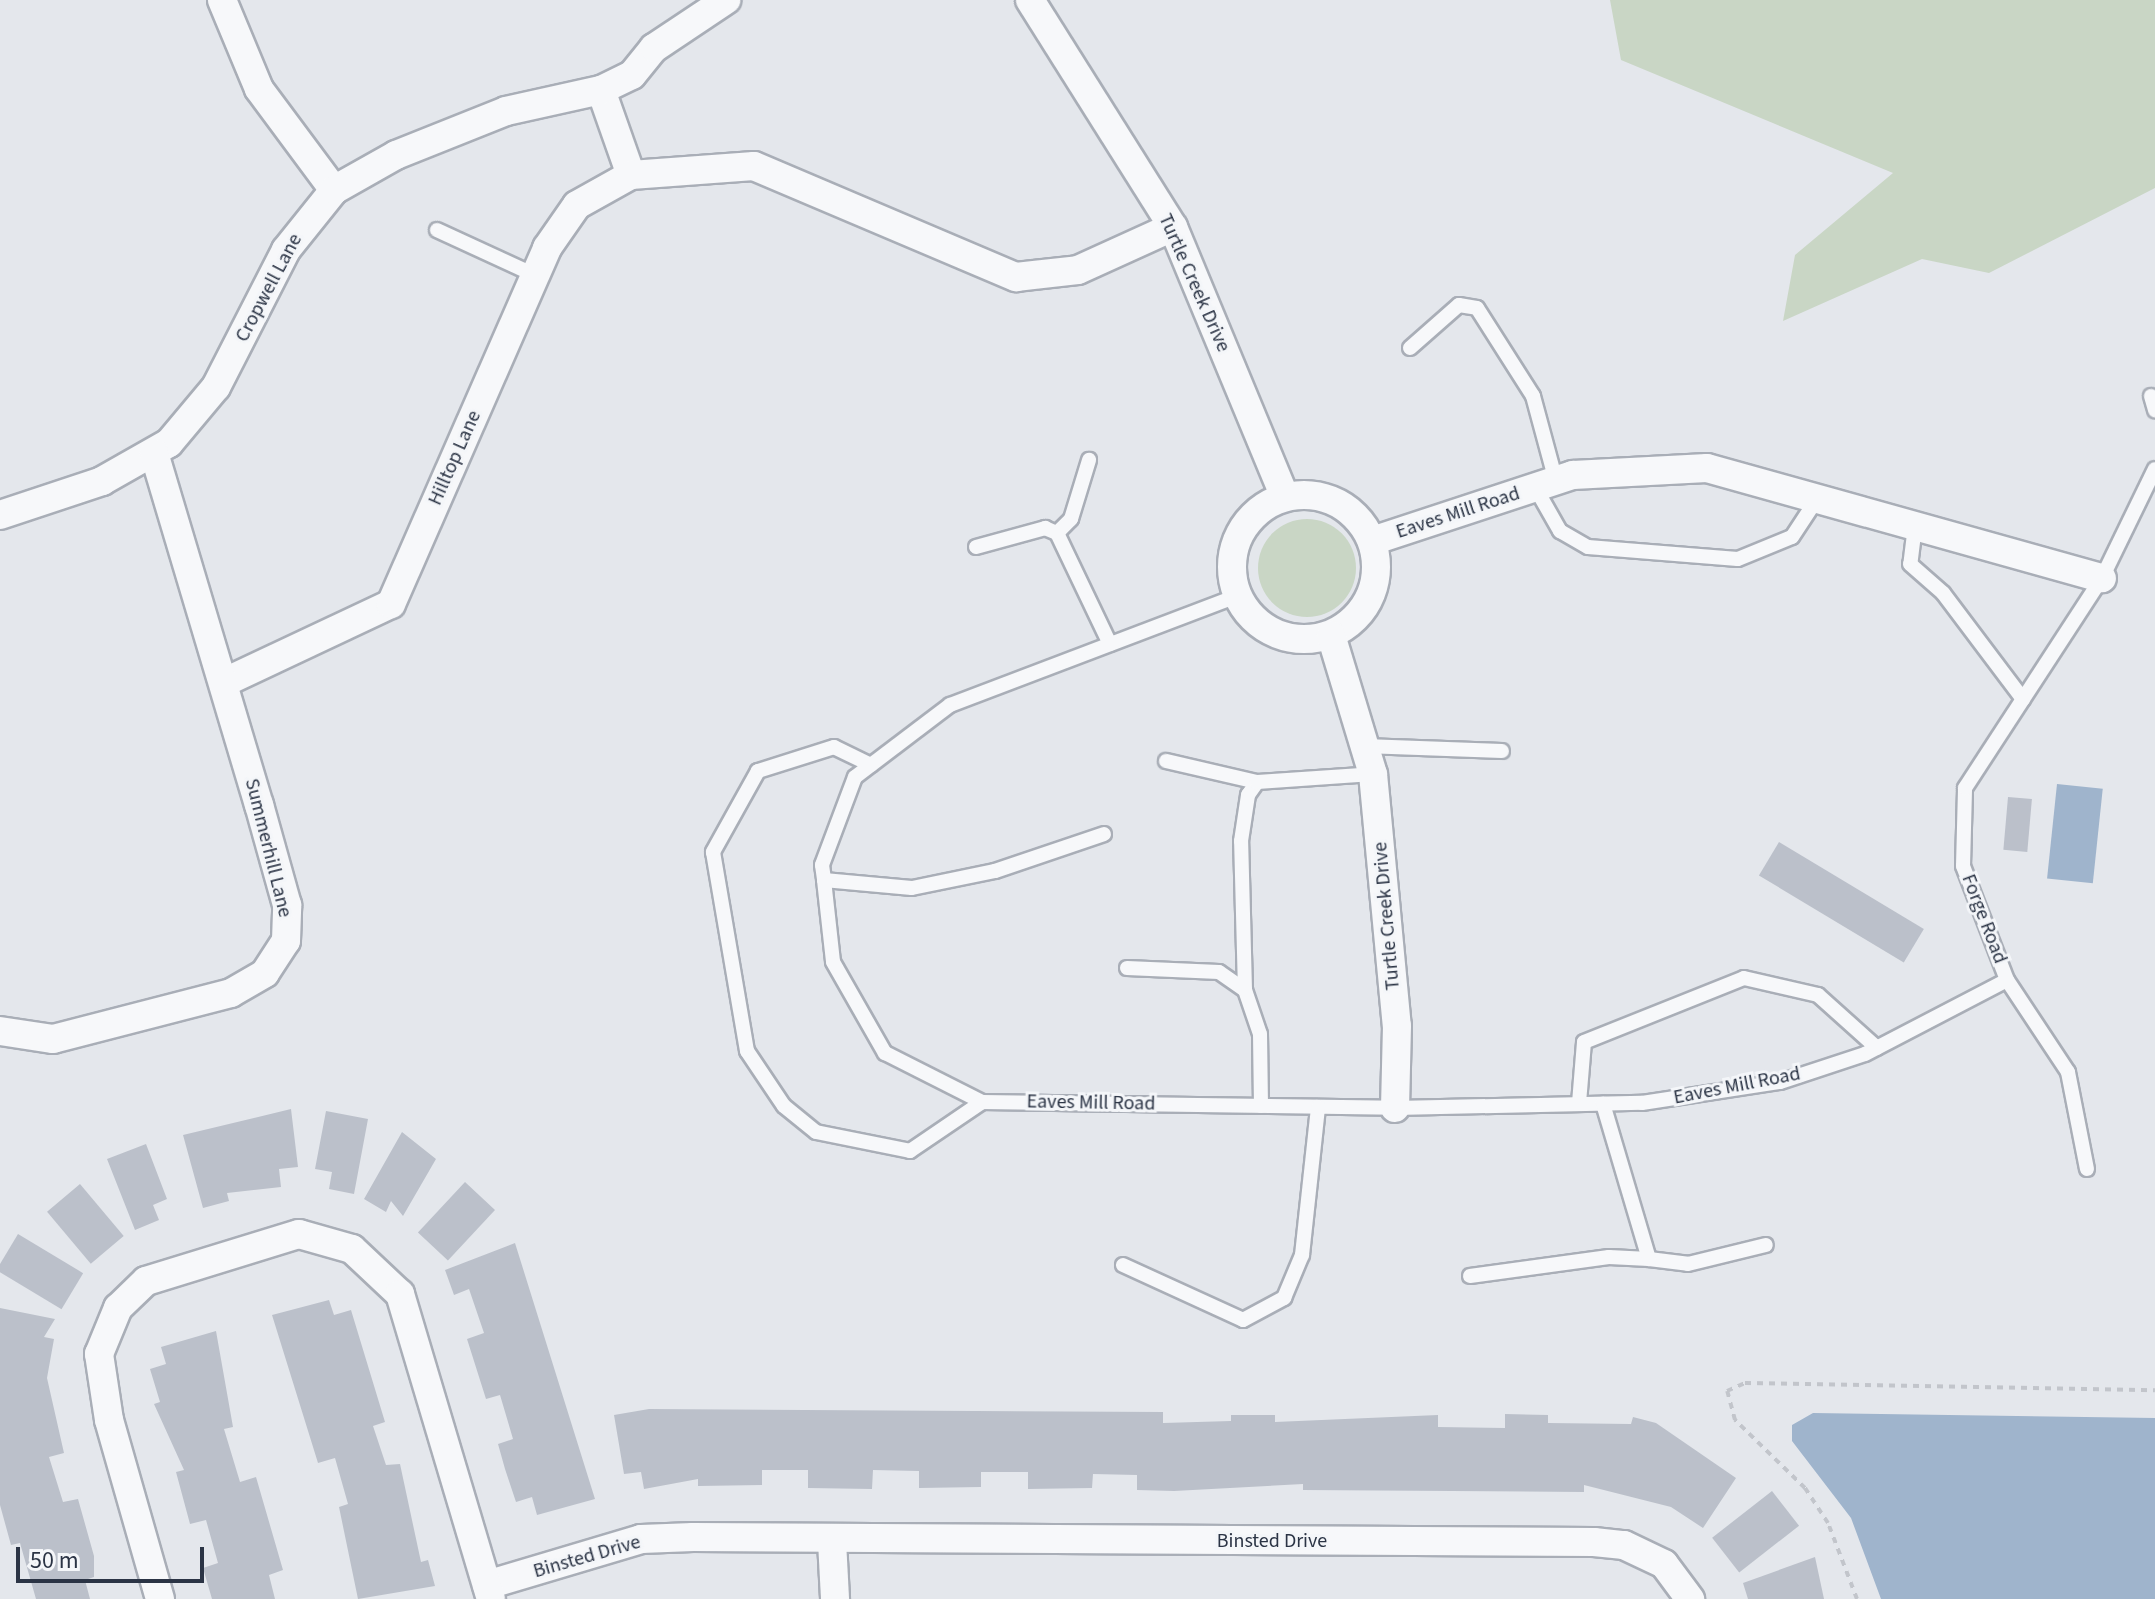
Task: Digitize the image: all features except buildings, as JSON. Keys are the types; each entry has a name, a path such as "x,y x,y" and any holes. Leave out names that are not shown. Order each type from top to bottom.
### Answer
{"street":[{"path":"222,0 259,89 334,190"},
{"name":"Cropwell Lane","path":"0,515 102,481 154,453 216,387 286,250 334,190 396,155 506,111 601,90 632,75 654,48 726,0"},
{"name":"Turtle Creek Drive","path":"1030,0 1173,227 1285,497"},
{"path":"601,90 631,175"},
{"name":"Hilltop Lane","path":"225,682 391,604 535,275 577,205 631,175 754,166 1016,277 1078,270 1173,227"},
{"name":"Summerhill Lane","path":"0,1031 53,1039 121,1023 231,993 278,958 287,905 225,682 154,453"},
{"name":"Eaves Mill Road","path":"1372,541 1545,484 1707,468 2102,578"},
{"path":"1285,497 1337,502 1372,541 1376,578 1366,601 1331,635 1277,634 1237,596 1232,566 1239,535 1258,511 1285,497"},
{"name":"Turtle Creek Drive","path":"1331,635 1373,774 1397,1026 1395,1108"},
{"path":"160,1599 109,1420 99,1354 118,1308 146,1281 299,1234 352,1249 400,1294 489,1592"},
{"name":"Binsted Drive","path":"489,1592 641,1539 1594,1542 1624,1545 1664,1564 1690,1599"},
{"path":"832,1541 835,1599"}],"lane":[{"path":"437,230 535,275"},
{"path":"1410,348 1459,305 1477,308 1533,396 1545,484 1560,531 1588,547 1738,559 1792,537 1817,499"},
{"path":"1057,533 1071,519 1089,460"},
{"name":"Forge Road","path":"2087,1169 2068,1072 2007,980 1963,866 1965,788 2102,578 2155,469"},
{"path":"1915,526 1910,564 1943,593 2023,699"},
{"path":"976,547 1045,528 1057,533 1110,644"},
{"name":"Eaves Mill Road","path":"1237,596 950,705 855,777 822,865 833,962 885,1053 982,1102 1395,1108 1603,1104 1780,1082 1877,1048 2007,980"},
{"path":"1364,746 1502,751"},
{"path":"871,765 834,747 758,771 713,852 747,1051 784,1106 816,1132 910,1151 982,1102"},
{"path":"1166,761 1257,782 1373,774"},
{"path":"1257,782 1242,812 1245,990 1260,1034 1261,1106"},
{"path":"824,880 912,888 995,871 1104,834"},
{"path":"1127,968 1219,972 1245,990"},
{"path":"1579,1103 1584,1042 1744,978 1818,995 1877,1048"},
{"path":"1603,1104 1649,1259"},
{"path":"1123,1265 1243,1320 1284,1298 1302,1255 1318,1107"},
{"path":"1470,1276 1609,1257 1688,1264 1766,1245"}],"path":[{"path":"1857,1599 1828,1523 1805,1488 1735,1420 1727,1391 1745,1383 2155,1390"}],"green space":[{"path":"1610,0 2155,0 2155,188 1989,273 1922,259 1783,321 1795,255 1893,173 1621,60"},
{"path":"1307,519 1326,522 1342,533 1353,549 1356,568 1353,587 1342,603 1326,614 1307,617 1288,614 1272,603 1261,587 1258,568 1261,549 1272,533 1288,522"}],"water":[{"path":"2057,784 2103,789 2093,883 2047,878"},
{"path":"1813,1413 2155,1418 2155,1599 1881,1599 1851,1518 1792,1441 1792,1425"}]}
